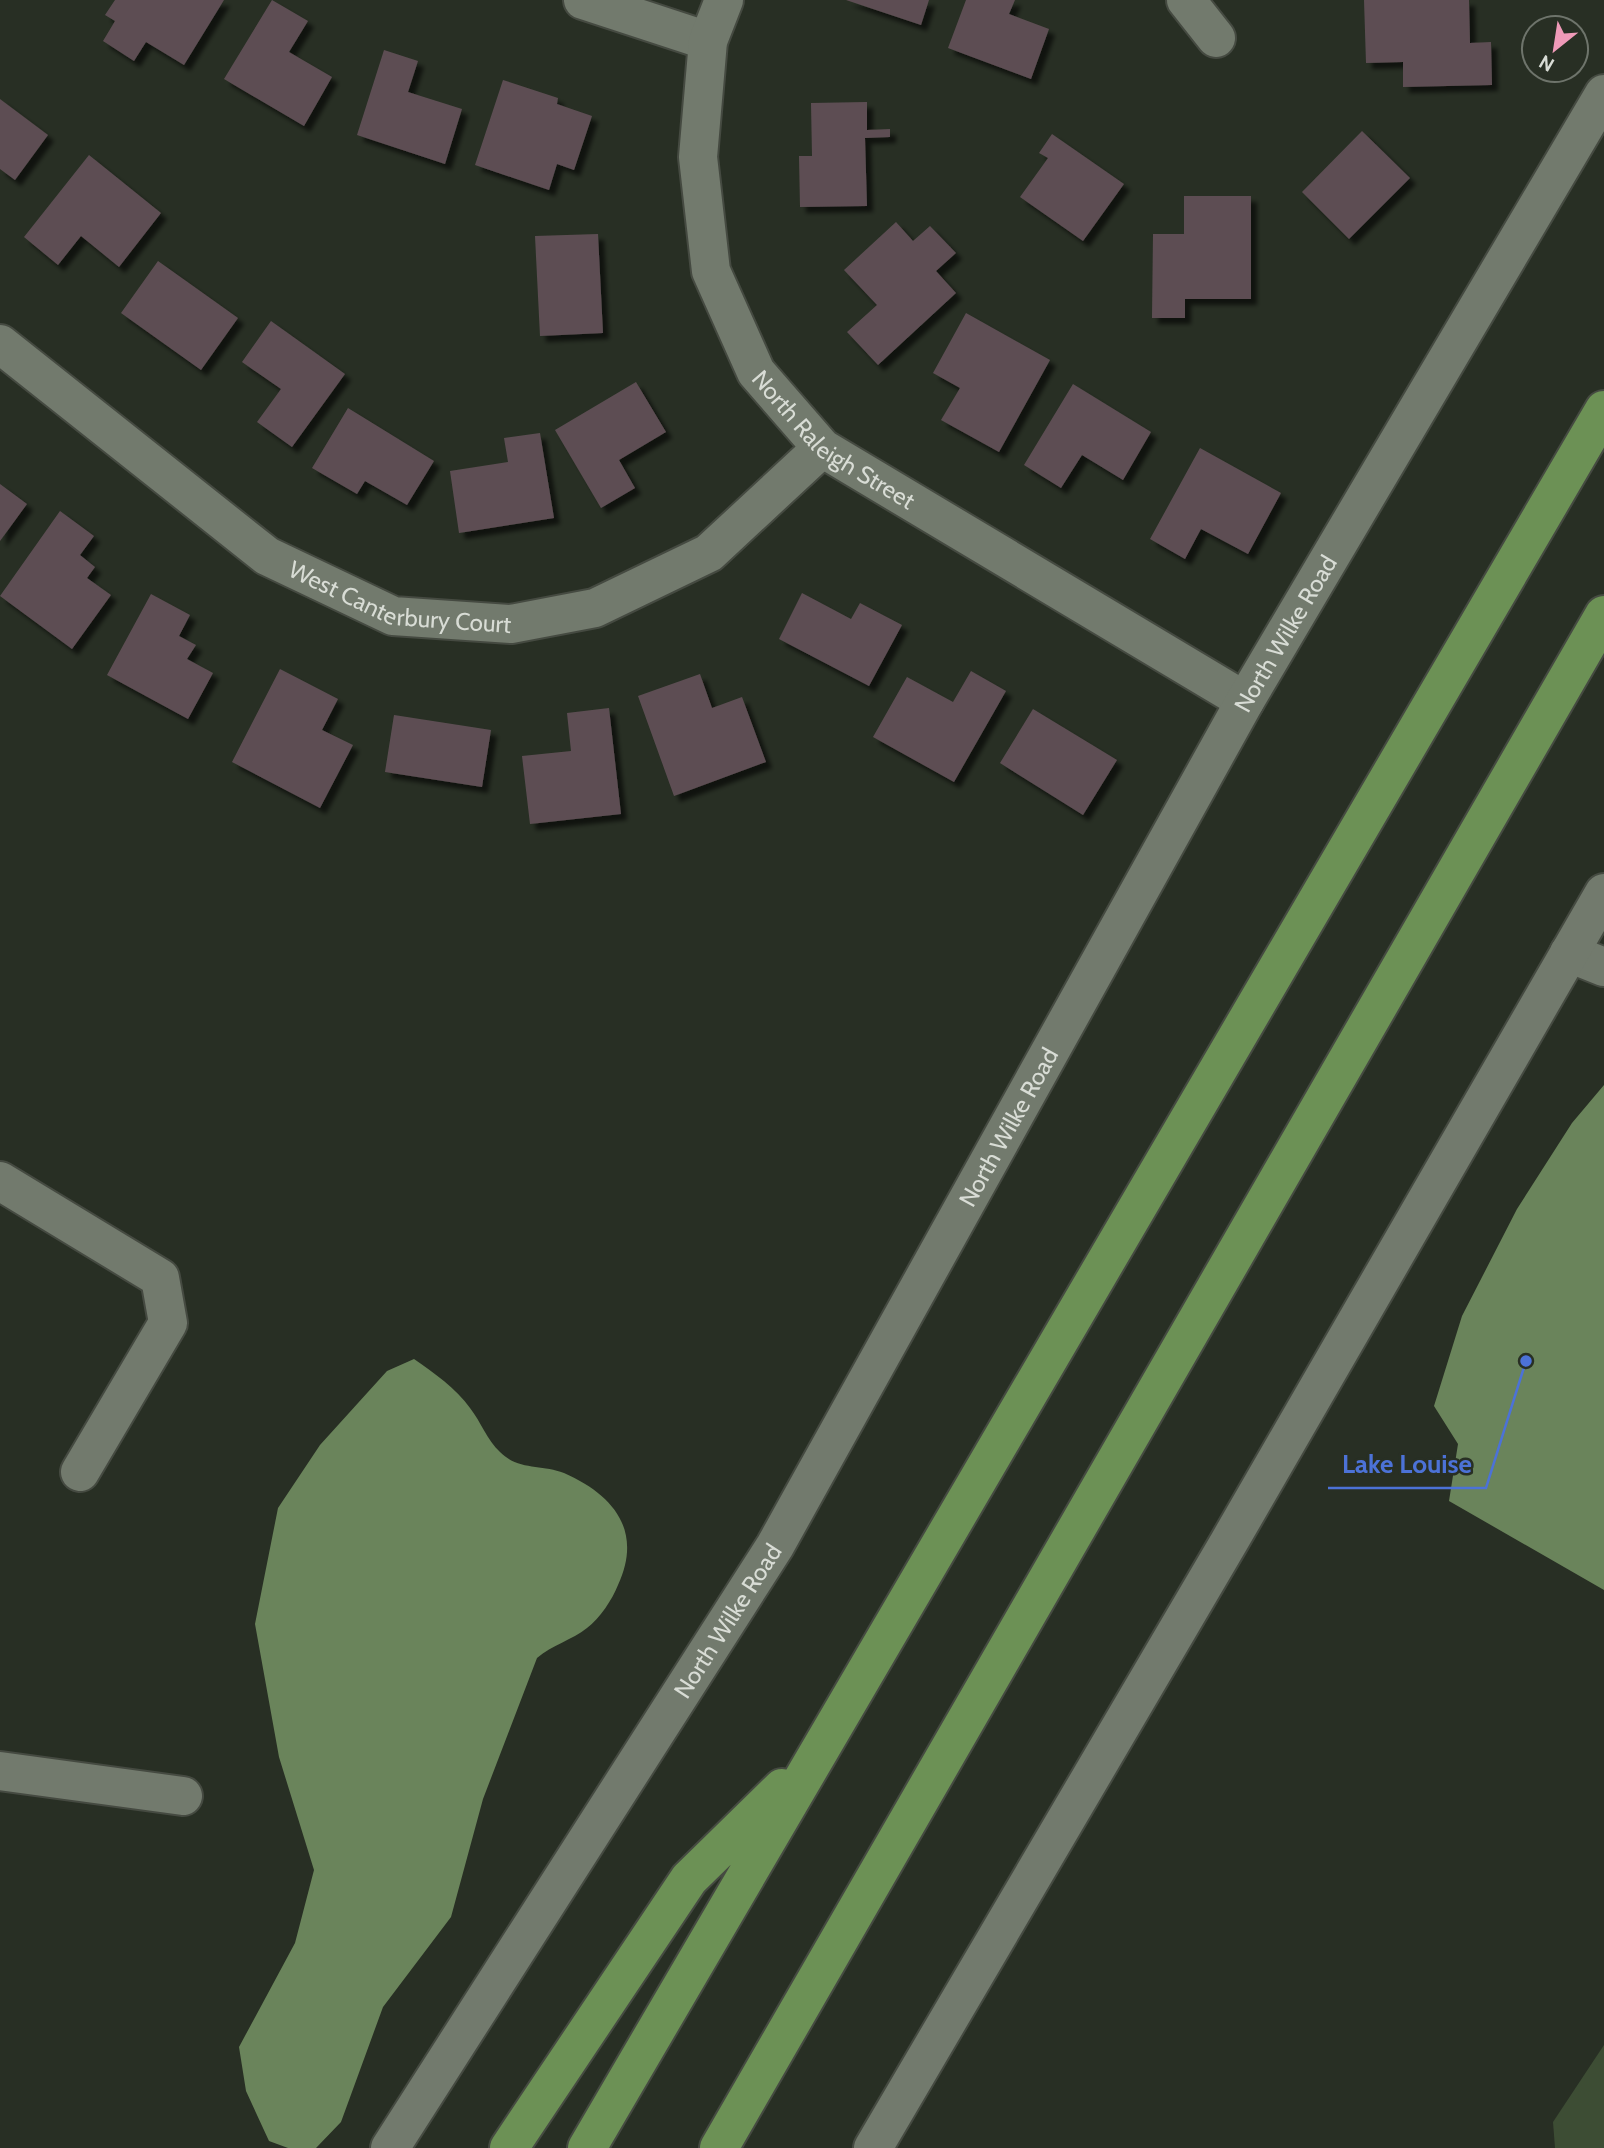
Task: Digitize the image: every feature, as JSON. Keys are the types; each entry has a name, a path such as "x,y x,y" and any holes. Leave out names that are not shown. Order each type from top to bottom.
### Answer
{"highway":[{"path":"587,2148 1604,411"},
{"path":"719,2148 1604,615"},
{"path":"509,2148 689,1879 818,1752"}],"street":[{"path":"583,0 708,41"},
{"name":"North Raleigh Street","path":"724,0 708,41 698,157 711,271 756,372 822,448 1245,701"},
{"path":"1186,0 1216,38"},
{"name":"North Wilke Road","path":"390,2148 775,1546 1245,701 1604,94"},
{"name":"West Canterbury Court","path":"0,344 267,556 393,616 511,624 595,608 709,553 822,448"},
{"path":"873,2148 1230,1542 1587,960 1604,893"},
{"path":"0,1181 160,1278 168,1323 80,1472"},
{"path":"1,1778 183,1796"}],"shaded area":[{"path":"1604,1085 1604,1590 1449,1501 1458,1444 1434,1406 1462,1316 1517,1209 1572,1123"},
{"path":"414,1359 458,1394 474,1413 491,1442 507,1458 523,1465 564,1473 597,1492 610,1504 625,1532 625,1566 612,1597 596,1619 581,1632 537,1658 483,1799 451,1917 383,2007 341,2122 316,2148 288,2148 269,2141 246,2091 239,2047 295,1943 314,1870 279,1757 255,1624 278,1508 320,1445 387,1371"},
{"path":"1604,2045 1604,2148 1555,2148 1553,2122"}],"building":[{"path":"115,0 224,0 184,65 146,42 134,61 103,41 115,21 105,15"},
{"path":"272,0 308,21 289,52 332,77 304,126 224,79"},
{"path":"846,0 929,0 921,25"},
{"path":"966,0 1015,0 1009,14 1049,29 1031,79 948,48"},
{"path":"1364,0 1469,0 1470,43 1491,42 1492,85 1403,87 1403,62 1366,63"},
{"path":"384,50 418,61 408,92 462,109 445,164 357,135"},
{"path":"503,80 558,98 557,104 592,116 574,170 557,164 549,190 475,165"},
{"path":"0,99 48,135 15,180 0,169"},
{"path":"867,102 867,130 890,129 890,137 865,138 867,206 800,207 799,156 812,156 811,103"},
{"path":"1362,131 1410,178 1349,239 1302,192"},
{"path":"1052,134 1124,184 1083,241 1020,197 1048,158 1039,153"},
{"path":"89,155 161,213 119,267 81,236 58,265 24,237"},
{"path":"1184,196 1251,196 1251,299 1185,299 1185,318 1152,318 1153,234 1184,234"},
{"path":"896,222 913,241 930,226 956,253 936,271 956,293 878,365 847,332 877,305 844,270"},
{"path":"598,234 603,333 540,336 535,236"},
{"path":"158,261 238,318 201,370 121,313"},
{"path":"966,313 1050,360 999,452 941,420 960,388 933,373"},
{"path":"271,321 345,374 292,447 257,422 281,389 242,362"},
{"path":"636,382 666,432 619,460 635,488 601,508 555,430"},
{"path":"1073,384 1151,432 1123,480 1082,455 1061,488 1024,465"},
{"path":"348,408 434,461 407,505 365,481 357,494 312,468"},
{"path":"540,433 554,518 459,533 450,471 508,462 504,438"},
{"path":"1200,448 1281,493 1248,554 1201,529 1185,559 1150,539"},
{"path":"0,484 27,504 0,541"},
{"path":"60,511 94,536 80,555 95,567 87,578 111,595 72,649 0,596"},
{"path":"802,593 851,619 860,603 902,625 869,686 779,639"},
{"path":"151,594 190,615 179,636 196,645 187,659 213,673 188,719 107,675"},
{"path":"280,669 338,699 322,730 353,745 320,808 232,762"},
{"path":"971,671 1006,691 954,782 873,737 907,677 953,702"},
{"path":"700,674 712,708 742,697 766,762 674,796 638,696"},
{"path":"609,708 621,814 530,824 522,756 571,751 567,713"},
{"path":"1033,709 1117,760 1083,815 1000,763"},
{"path":"394,715 491,730 482,787 385,772"}],"place":[{"name":"Lake Louise","path":"1526,1361"}]}
